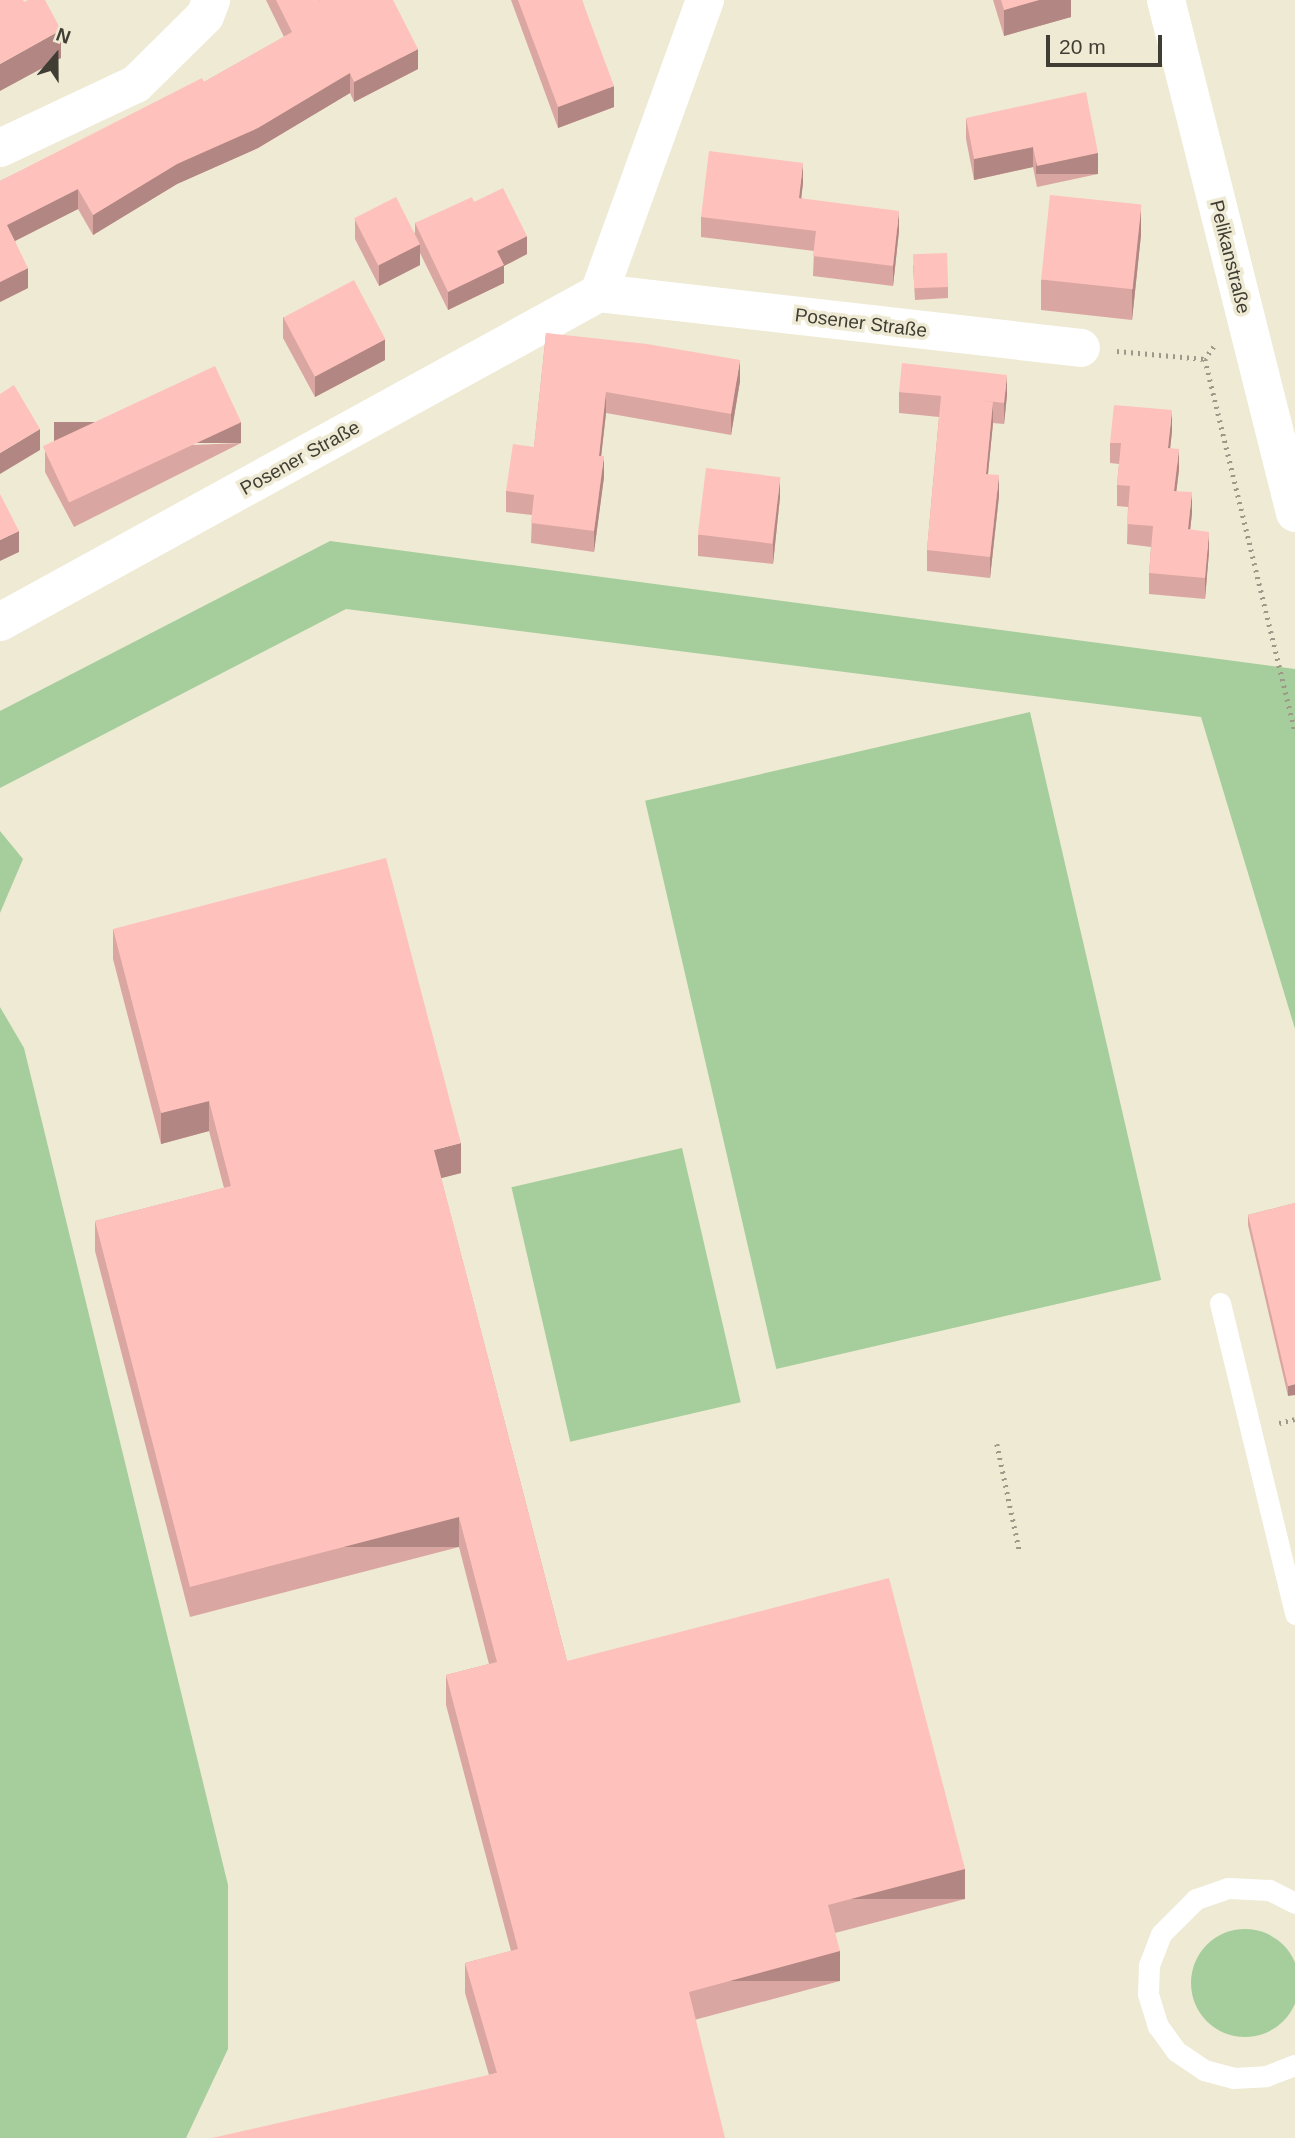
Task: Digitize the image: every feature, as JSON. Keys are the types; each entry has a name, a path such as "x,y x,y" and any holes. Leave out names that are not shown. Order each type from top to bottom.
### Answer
{"street":[{"path":"0,148 136,84 205,16 211,0"},
{"path":"599,293 705,0"},
{"name":"Pelikanstraße","path":"1166,0 1295,513"},
{"name":"Posener Straße","path":"0,622 599,293 1081,348"}],"lane":[{"path":"1220,1303 1295,1614"},
{"path":"1295,1903 1269,1890 1228,1888 1196,1899 1161,1934 1149,1965 1148,1994 1158,2026 1176,2051 1204,2070 1233,2078 1266,2076 1295,2064"}],"path":[{"path":"1205,359 1243,310"},
{"path":"1081,348 1205,359"},
{"path":"1205,359 1295,731"},
{"path":"997,1444 1020,1553"}],"green space":[{"path":"330,541 1295,669 1295,1029 1201,717 346,609 0,788 0,711"},
{"path":"1030,712 1161,1280 776,1369 645,801"},
{"path":"0,831 23,859 0,913"},
{"path":"0,1007 24,1048 228,1885 228,2049 186,2138 0,2138"},
{"path":"682,1148 741,1402 570,1442 511,1187"},
{"path":"1245,1929 1266,1933 1283,1945 1295,1962 1299,1983 1295,2004 1283,2021 1266,2033 1245,2037 1224,2033 1207,2021 1195,2004 1191,1983 1195,1962 1207,1945 1224,1933"}],"building":[{"path":"0,0 45,0 61,30 0,64"},
{"path":"276,0 393,0 418,49 354,82 350,73 258,128 177,164 93,215 78,189 7,225 28,268 0,282 0,181 202,78 204,82 292,32"},
{"path":"518,0 582,0 614,86 558,107"},
{"path":"1001,0 1039,0 1004,10"},
{"path":"1086,92 1098,153 1037,166 1033,147 974,159 966,118"},
{"path":"709,151 803,163 799,198 899,211 893,266 813,256 816,231 701,217"},
{"path":"503,188 527,236 497,251 504,265 448,292 415,223 472,197 474,202"},
{"path":"1050,195 1141,205 1133,289 1041,280"},
{"path":"396,197 420,244 378,266 354,218"},
{"path":"947,253 948,287 914,288 913,254"},
{"path":"354,280 385,339 315,377 283,318"},
{"path":"546,333 647,344 740,360 731,414 606,392 599,456 604,456 594,531 531,523 534,495 506,491 513,444 534,447"},
{"path":"902,363 1007,375 1004,403 978,400 993,402 986,474 999,475 990,557 927,550 941,396 899,392"},
{"path":"215,366 241,422 69,502 43,446"},
{"path":"14,385 40,429 0,453 0,394"},
{"path":"1114,405 1172,410 1168,448 1179,449 1174,491 1192,492 1188,529 1209,532 1205,578 1149,573 1153,526 1127,524 1130,486 1117,485 1121,443 1110,443"},
{"path":"706,468 780,477 772,544 698,535"},
{"path":"0,494 19,531 0,540"},
{"path":"386,858 461,1143 434,1150 567,1661 889,1578 965,1869 828,1905 840,1951 689,1992 725,2138 212,2138 497,2073 465,1963 518,1949 446,1675 497,1662 459,1517 190,1587 95,1221 231,1186 209,1101 161,1113 113,929"},
{"path":"1295,1203 1295,1384 1288,1386 1248,1215"}]}
